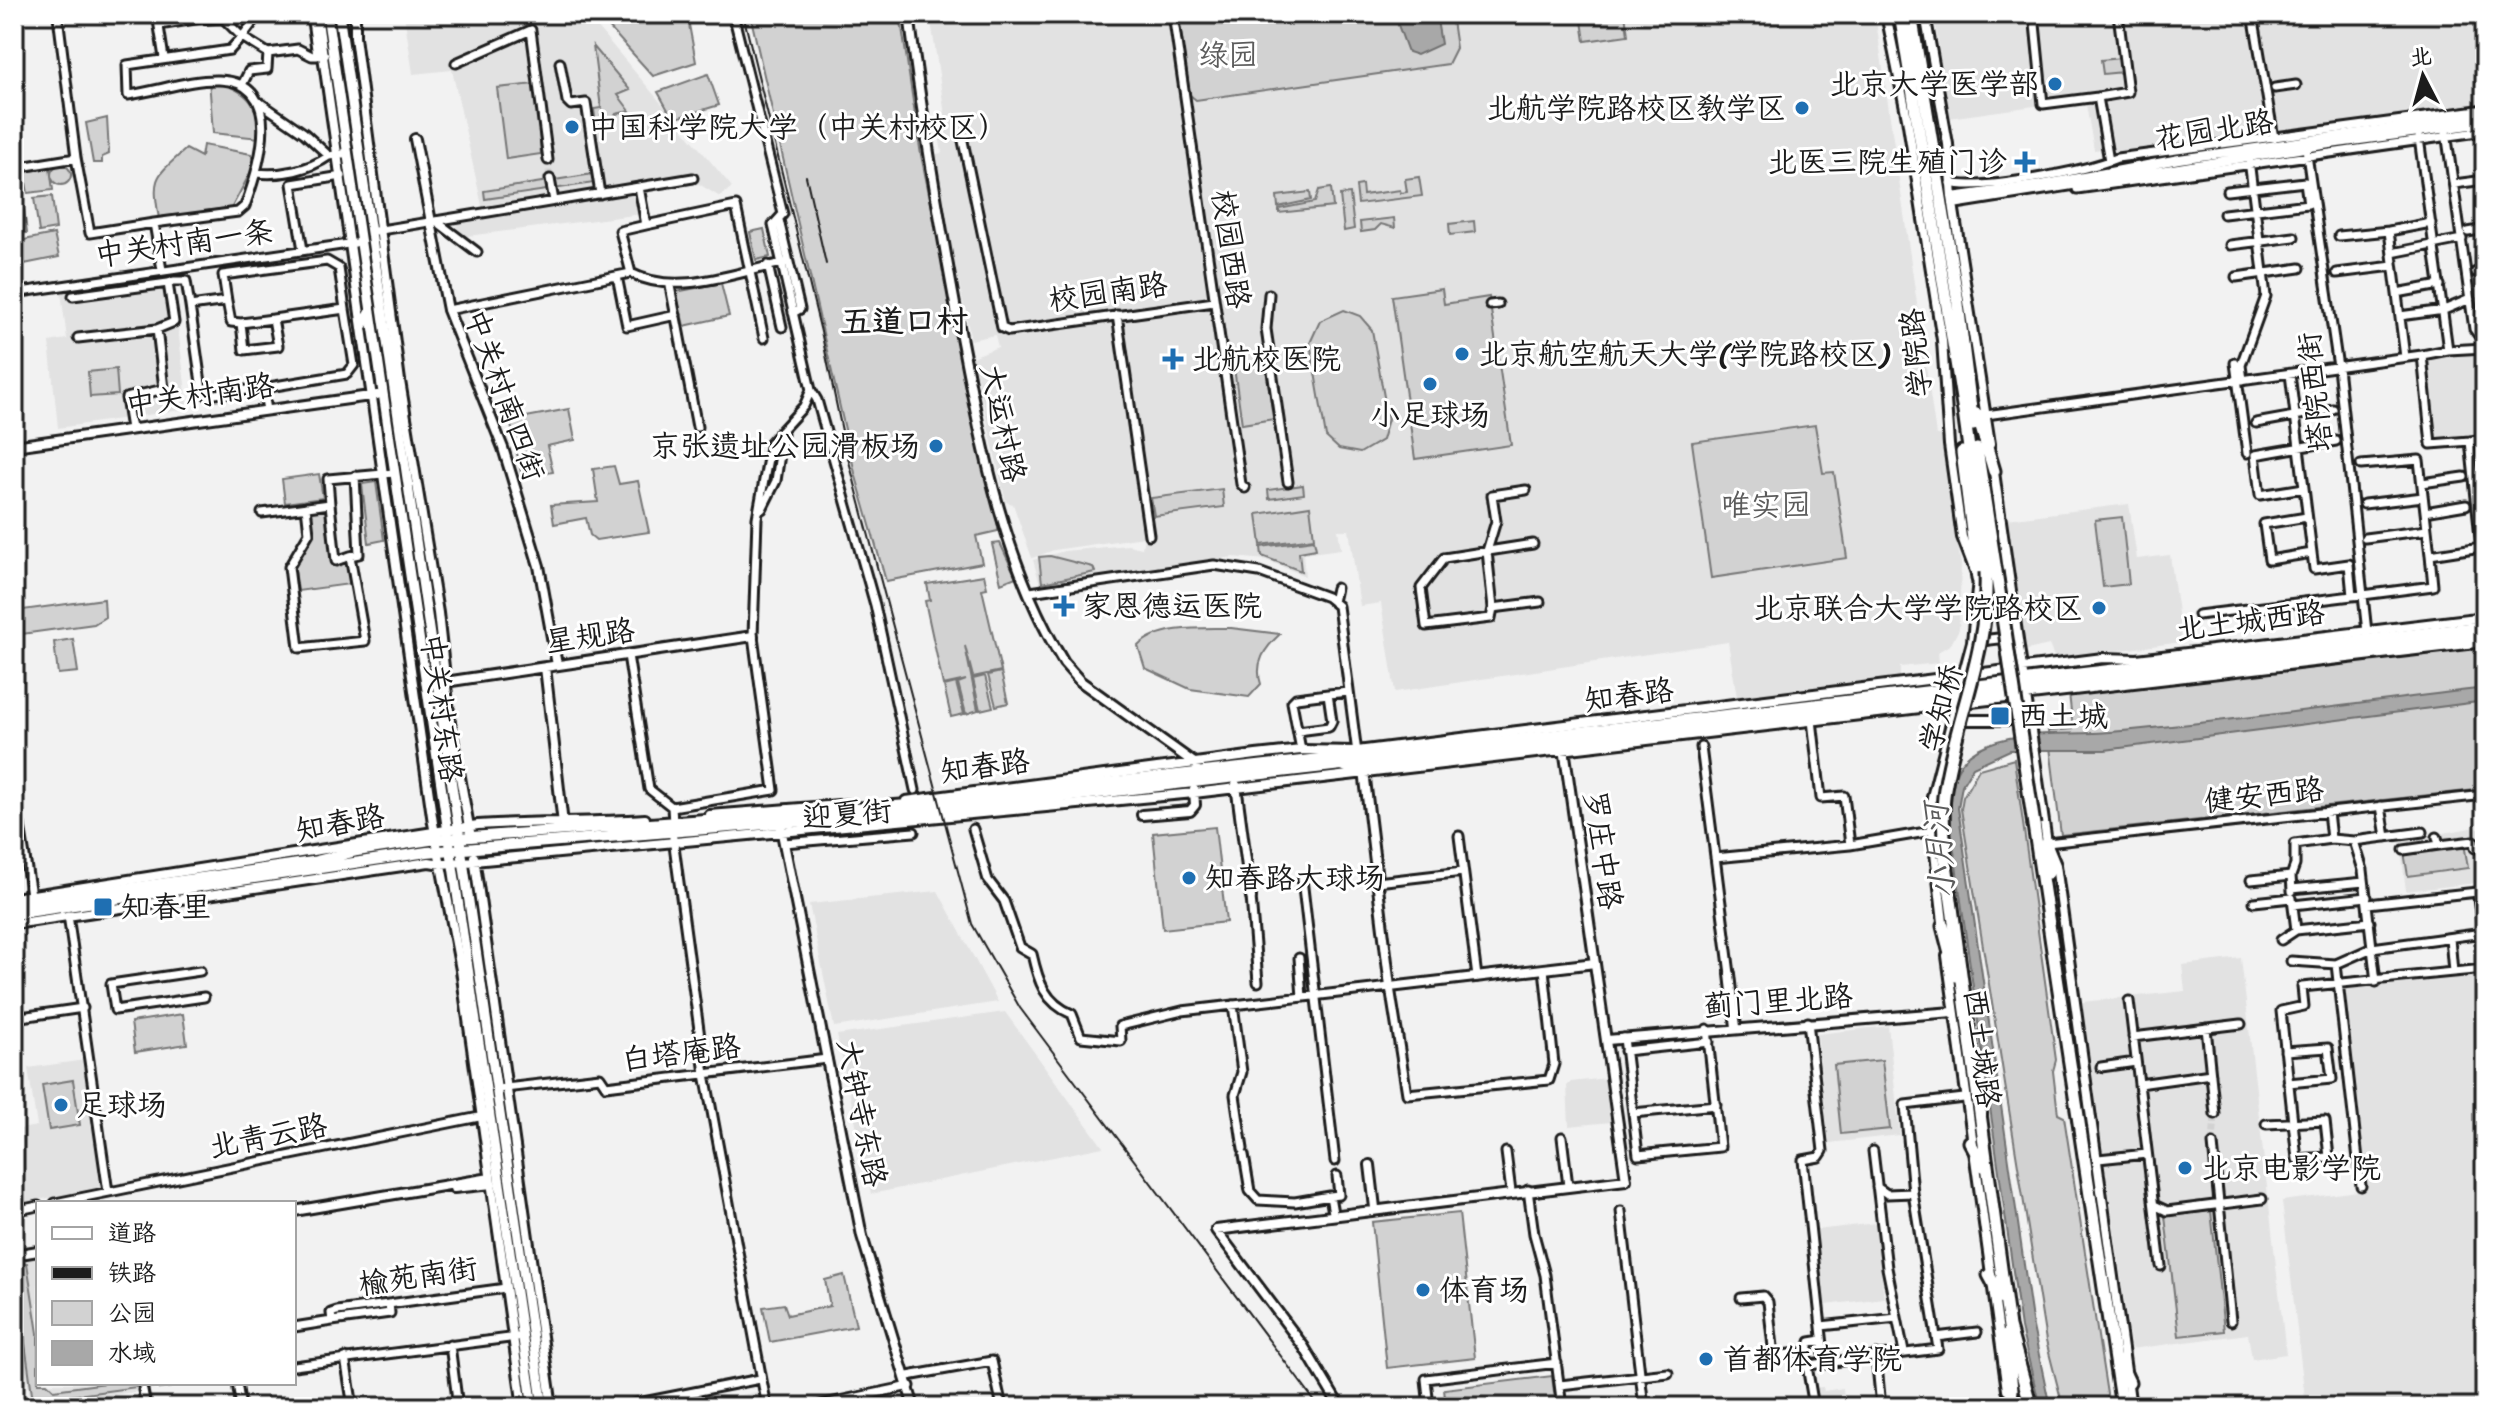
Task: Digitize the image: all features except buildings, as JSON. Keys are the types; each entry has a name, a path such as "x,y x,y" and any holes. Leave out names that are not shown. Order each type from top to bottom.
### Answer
{"highway":[{"name":"学院路","path":"1900,14 1987,574"},
{"name":"学院路","path":"1911,14 1933,133 1971,395 1987,574"},
{"path":"1933,133 1947,161"},
{"path":"1957,296 1964,281"},
{"path":"1936,310 1950,334"},
{"path":"1971,395 1994,471"},
{"name":"学知桥","path":"1987,574 2050,918"},
{"name":"学知桥","path":"1945,856 1942,812 1946,782 1982,649 1987,574"},
{"path":"2047,843 2050,918 2122,1407"},
{"name":"西土城路","path":"1945,856 2005,1306 2031,1407"},
{"path":"1943,926 1969,1022"},
{"path":"1970,1142 1987,1174"},
{"path":"1989,1275 2005,1306"},
{"path":"2009,1327 2010,1407"},
{"path":"2114,1353 2129,1382"}],"main road":[{"name":"中关村东路","path":"327,14 356,243 371,311 434,683 469,855 543,1407"},
{"name":"中关村东路","path":"339,14 369,232 390,474 518,1337 533,1407"},
{"path":"363,325 371,311"},
{"name":"北土城西路","path":"2024,683 2485,626"},
{"name":"北土城西路","path":"2024,683 2485,635"},
{"path":"1959,691 2024,683"},
{"name":"知春路","path":"14,905 168,884 465,832 564,836 985,806 1196,778 1564,743 1959,691"},
{"name":"知春路","path":"14,914 446,851 469,855 613,827 673,829"},
{"path":"144,879 168,884"}],"street":[{"path":"157,14 164,58"},
{"path":"250,14 251,25 230,50 127,65 128,95 216,80 242,85 329,156"},
{"name":"中关村东路","path":"314,14 344,154 342,176 356,243 363,325 383,394"},
{"name":"中关村东路","path":"355,14 355,37 400,381 447,681 465,832"},
{"path":"733,14 783,214 773,225 784,262 811,390 817,400 875,605 915,790"},
{"name":"大运村路","path":"909,14 926,151 981,441 1001,526 1052,643 1080,681 1196,778"},
{"name":"校园西路","path":"1173,14 1241,484 1245,488"},
{"name":"学院路","path":"1886,14 1907,118 1936,310 1949,445 1962,537 1987,574 1959,691"},
{"name":"学院路","path":"1925,14 1948,144 1952,201 2024,683"},
{"path":"2034,14 2043,104 2128,92 2118,14"},
{"path":"58,16 76,158 90,233 238,212 245,206 264,146 264,120 257,100"},
{"path":"159,25 207,16 223,18 242,37 268,53 298,49 321,55"},
{"path":"1950,183 1973,185 2092,168 2109,161 2275,141 2254,18 2266,20"},
{"path":"456,63 531,30 548,160"},
{"path":"242,85 249,71 267,69 268,53"},
{"path":"560,63 567,101 571,105 586,103 600,194"},
{"path":"2275,88 2296,85"},
{"path":"2098,97 2109,161"},
{"name":"花园北路","path":"1952,201 2275,141 2485,112"},
{"name":"花园北路","path":"1952,201 2249,161 2446,132 2485,123"},
{"path":"1986,415 2485,346 2474,329 2446,132 2485,131"},
{"path":"2419,136 2448,350"},
{"name":"中关村南四街","path":"415,139 434,221 448,310 512,478 539,566 557,665"},
{"name":"校园南路","path":"963,141 1000,325 1009,331 1214,302"},
{"name":"塔院西街","path":"2307,152 2338,367 2367,632"},
{"path":"256,173 272,175 344,154"},
{"path":"14,168 76,158"},
{"path":"2077,189 2249,161 2266,296 2241,365 2247,453"},
{"path":"303,250 292,184 342,176"},
{"path":"369,232 693,178"},
{"path":"550,179 554,201"},
{"path":"2454,184 2485,180"},
{"path":"2224,214 2308,204 2305,182 2227,191"},
{"path":"639,187 646,225"},
{"path":"631,273 620,231 736,206 764,338"},
{"path":"434,221 477,252"},
{"path":"78,338 157,329 174,322 171,282 154,223"},
{"path":"2339,236 2431,223"},
{"path":"2468,232 2485,229"},
{"path":"2389,231 2405,357"},
{"path":"2230,245 2294,237"},
{"path":"2392,253 2462,239"},
{"name":"中关村南一条","path":"14,293 356,243"},
{"path":"73,296 186,281 202,390 207,395 347,374 354,365 339,268 327,261 223,275 231,322 345,309"},
{"path":"448,310 631,273 670,286 784,262"},
{"path":"768,265 782,327"},
{"path":"2337,273 2393,266"},
{"path":"2236,277 2300,268"},
{"path":"617,276 627,326 676,315"},
{"path":"2397,293 2440,285"},
{"path":"670,286 697,427"},
{"path":"1269,294 1266,329 1288,482"},
{"path":"2400,316 2444,310 2470,299"},
{"path":"190,306 227,301"},
{"path":"1117,315 1149,535"},
{"path":"241,323 244,350 278,346 273,319"},
{"path":"131,429 126,398 164,389 157,329"},
{"path":"2422,355 2431,444 2485,439"},
{"path":"2235,363 2240,381"},
{"path":"2290,374 2314,569 2349,564 2352,596"},
{"path":"263,388 267,410"},
{"path":"628,655 649,789 672,807 774,790 753,636 757,518 771,442 783,433 804,406 811,390"},
{"name":"中关村南路","path":"14,446 383,394"},
{"path":"2256,423 2333,409"},
{"path":"2304,488 2260,495 2255,455 2336,441"},
{"path":"2470,441 2485,584"},
{"path":"2198,615 2433,586 2419,460 2361,465"},
{"path":"355,476 359,554 336,561 328,479 355,476 390,474"},
{"path":"2422,483 2464,477"},
{"path":"1526,490 1492,495 1496,521 1487,551 1493,608 1491,618 1426,626 1421,588 1444,558 1487,551 1533,544"},
{"path":"2364,504 2423,497"},
{"path":"262,513 330,504"},
{"path":"2425,512 2466,505"},
{"path":"306,507 309,533 289,567 299,648 365,641 350,556"},
{"path":"2307,517 2264,524 2269,560 2312,553"},
{"path":"2365,538 2427,530"},
{"path":"2430,555 2481,547"},
{"path":"1030,592 1214,565 1259,572 1338,606 1407,1094 1549,1080 1554,1064 1544,969"},
{"path":"1333,602 1336,588"},
{"path":"1493,608 1540,602"},
{"name":"北土城西路","path":"2024,683 2103,658 2137,659 2485,617"},
{"name":"星规路","path":"434,683 753,636"},
{"path":"1972,642 2018,637"},
{"name":"北土城西路","path":"2024,683 2485,642"},
{"path":"545,667 564,836"},
{"path":"1959,691 2024,683 2047,843 2056,865 2131,1407"},
{"name":"知春路","path":"1196,778 1236,785 1361,762 1959,691"},
{"name":"知春路","path":"780,820 906,801 1196,778 1301,750 1361,762 1812,720 1959,691"},
{"name":"西土城路","path":"1959,691 1932,797 1932,827 1964,1098 2010,1407"},
{"path":"1301,750 1292,702 1296,698 1349,692"},
{"path":"1298,731 1329,727 1332,721 1328,694"},
{"path":"1812,720 1821,798 1844,796 1850,845"},
{"path":"1951,721 2030,722"},
{"name":"罗庄中路","path":"1564,743 1626,1180 1568,1186"},
{"path":"1701,747 1736,1027"},
{"path":"1142,815 1190,811 1195,805 1196,778"},
{"path":"1236,785 1251,897 1258,982"},
{"path":"14,787 31,895"},
{"name":"健安西路","path":"2047,843 2485,795"},
{"path":"2381,806 2386,837"},
{"path":"672,807 705,1074 767,1407"},
{"path":"2328,812 2331,839"},
{"name":"大钟寺东路","path":"780,820 862,1236 908,1376 914,1407"},
{"path":"613,827 623,821"},
{"name":"知春路","path":"564,836 623,821 673,829"},
{"path":"973,829 988,880 1004,901 1020,947 1032,954 1038,982 1056,1007 1072,1014 1081,1037 1121,1041 1120,1026 1182,1011 1595,963"},
{"name":"迎夏街","path":"784,843 914,832"},
{"path":"1715,858 1850,845 1926,832"},
{"path":"2296,930 2291,876 2295,865 2295,844 2331,839 2354,841 2423,832"},
{"name":"知春路","path":"14,898 274,860 348,844 443,835"},
{"path":"1459,836 1477,977"},
{"path":"2354,841 2367,900 2376,982"},
{"path":"2404,850 2438,841 2474,841 2475,848 2485,847"},
{"name":"中关村东路","path":"469,855 503,1073 500,1088 552,1407"},
{"name":"知春路","path":"14,924 429,862 447,864 469,855"},
{"path":"1377,882 1463,872"},
{"path":"2251,880 2291,876"},
{"path":"1302,879 1335,1161"},
{"path":"2254,902 2364,882"},
{"path":"2291,961 2336,964 2372,948 2484,933 2477,892 2367,900 2292,897"},
{"path":"68,915 108,1192"},
{"path":"2281,940 2296,930 2370,922"},
{"path":"2450,938 2453,972"},
{"path":"1299,958 1302,997"},
{"path":"2336,964 2361,1186"},
{"path":"2266,1124 2292,1122 2325,1121 2329,1157 2297,1159 2292,1122 2281,1011 2304,1006 2302,987 2338,986 2485,969"},
{"path":"200,971 111,984 113,998 115,1010 204,997"},
{"path":"2129,1001 2161,1266"},
{"path":"1233,1005 1242,1072 1235,1095 1250,1191 1258,1200 1295,1202 1339,1195 1337,1176"},
{"path":"14,1018 83,1008"},
{"name":"蓟门里北路","path":"1607,1040 1736,1027 1953,1012"},
{"path":"1808,1022 1823,1151 1819,1157 1803,1160 1825,1364"},
{"path":"2133,1037 2241,1024"},
{"path":"2206,1028 2215,1114"},
{"path":"1624,1038 1638,1155 1720,1147 1707,1029"},
{"path":"1625,1051 1709,1042"},
{"path":"2285,1051 2328,1048 2332,1079 2288,1083"},
{"name":"白塔庵路","path":"500,1088 600,1077 606,1086 827,1059"},
{"path":"2101,1067 2136,1062"},
{"path":"2139,1084 2211,1074"},
{"path":"1809,1365 1938,1349 1913,1193 1905,1105 1964,1098"},
{"path":"1633,1113 1716,1105"},
{"name":"北青云路","path":"65,1201 485,1116"},
{"path":"1340,1407 1304,1347 1216,1230 1568,1186 1562,1137"},
{"path":"2213,1144 2231,1321"},
{"path":"1873,1151 1904,1352"},
{"path":"1506,1152 1511,1192"},
{"path":"2098,1159 2147,1154"},
{"path":"1370,1165 1375,1208"},
{"path":"296,1211 494,1180"},
{"name":"中关村东路","path":"494,1180 506,1288 518,1337 523,1407"},
{"path":"1877,1187 1887,1194 1913,1193"},
{"path":"1528,1190 1562,1407"},
{"path":"1330,1196 1333,1213"},
{"path":"2154,1205 2167,1211 2262,1199"},
{"path":"14,1211 36,1206"},
{"path":"1621,1211 1644,1407"},
{"path":"14,1255 36,1251"},
{"name":"榆苑南街","path":"332,1321 331,1313 337,1311 506,1288"},
{"path":"1741,1298 1763,1296 1768,1302 1774,1356 1807,1352"},
{"path":"296,1327 390,1313 389,1304"},
{"path":"1821,1326 1897,1318"},
{"path":"1936,1337 1977,1332"},
{"path":"296,1366 518,1337"},
{"path":"1814,1407 1807,1352 1810,1342 1822,1340"},
{"path":"450,1345 458,1407"},
{"path":"1876,1355 1881,1407"},
{"path":"345,1358 353,1407"},
{"path":"908,1376 992,1361 1002,1407"},
{"path":"1429,1407 1426,1379 1557,1363"},
{"path":"1560,1385 1668,1373"},
{"path":"618,1407 760,1379"},
{"path":"237,1385 241,1407"},
{"path":"810,1407 910,1386"},
{"path":"143,1390 146,1407"}],"shaded area":[{"name":"中国科学院大学（中关村校区）","path":"404,14 586,14 732,187 720,197 699,184 640,191 642,214 459,237 455,220 484,215 452,70 413,74"},
{"name":"北京航空航天大学(学院路校区)","path":"930,14 1875,14 1936,435 1941,435 1961,565 1959,629 1951,644 1938,652 1939,663 1900,667 1900,676 1737,697 1728,642 1395,692 1381,603 1360,606 1349,530 1338,530 1341,549 1303,554 1305,576 1266,560 1234,557 1040,584 1033,560 1064,551 1128,545 1142,548 1144,537 1054,550 1032,558 1013,504 1006,502 972,357 998,347 995,335 971,340 932,155 942,153 937,123 946,122"},
{"path":"1934,14 2485,14 2485,107 2104,158 2102,149 2094,150 2085,99 1949,118"},
{"path":"167,276 173,288 188,409 58,428 49,342 67,339 61,292"},
{"path":"2485,350 2485,437 2435,443 2425,358"},
{"name":"北京联合大学学院路校区","path":"2129,504 2137,559 2170,555 2182,642 2055,659 2049,645 2027,650 2007,519"},
{"path":"2476,827 2485,830 2485,882 2406,891 2400,841"},
{"path":"938,891 998,1002 834,1027 809,904"},
{"name":"北京电影学院","path":"2241,958 2286,1354 2252,1359 2248,1334 2131,1349 2082,1002 2185,991 2182,965"},
{"path":"2485,972 2485,1407 2306,1407 2282,1201 2366,1190 2343,988"},
{"path":"1005,1012 1103,1147 871,1194 837,1035"},
{"path":"1888,1026 1900,1135 1829,1143 1817,1034"},
{"path":"85,1060 102,1187 14,1205 14,1130 37,1126 28,1068"},
{"path":"1607,1078 1611,1122 1569,1126 1567,1086 1571,1082"},
{"path":"1876,1223 1884,1298 1825,1305 1816,1230"},
{"path":"36,1258 36,1385 181,1385 32,1407 14,1305 14,1262"},
{"path":"1823,1387 1824,1391 1843,1388 1845,1407 1816,1407 1814,1388"},
{"path":"757,1392 761,1407 680,1407"}],"green space":[{"path":"687,14 696,62 653,76 606,24"},
{"path":"750,14 900,14 921,155 998,526 998,531 976,536 982,563 886,581 855,473"},
{"name":"绿园","path":"1178,14 1451,14 1456,48 1448,64 1196,100 1190,95"},
{"path":"1581,14 1625,14 1628,35 1585,41"},
{"path":"593,46 630,90 618,95 630,111 616,114 610,125 596,126 594,109 601,108"},
{"path":"2121,58 2123,72 2103,74 2101,60"},
{"path":"708,74 719,105 673,119 658,92"},
{"path":"209,79 248,98 257,114 259,138 213,133"},
{"path":"535,84 541,154 506,159 497,88"},
{"path":"107,118 109,154 102,157 102,163 93,163 86,123"},
{"path":"203,145 251,154 256,162 232,207 159,219 158,179 186,149 201,157"},
{"path":"61,165 68,168 71,175 68,182 61,185 54,182 51,175 54,168"},
{"path":"50,168 53,190 28,193 24,172"},
{"path":"593,174 594,183 485,199 484,191"},
{"path":"1419,177 1422,196 1358,204 1356,186 1362,185 1363,195 1400,190 1401,193 1407,192 1405,179"},
{"path":"1331,188 1333,207 1279,213 1279,209 1315,202 1319,190"},
{"path":"1310,192 1311,200 1278,207 1277,196"},
{"path":"1350,194 1354,229 1344,231 1340,195"},
{"path":"52,196 56,229 39,232 34,198"},
{"path":"24,210 27,233 14,235 14,211"},
{"path":"1394,218 1395,228 1381,224 1375,230 1361,232 1360,222"},
{"path":"1474,221 1475,232 1450,235 1449,224"},
{"path":"764,229 770,257 756,260 750,232"},
{"path":"54,234 59,257 19,265 14,242"},
{"path":"721,283 729,316 684,326 676,292"},
{"path":"1442,289 1444,304 1489,297 1511,445 1415,459 1392,296"},
{"path":"1344,310 1360,316 1372,330 1388,419 1382,440 1360,453 1339,449 1326,437 1310,343 1320,321"},
{"path":"1265,363 1274,419 1242,424 1234,368"},
{"path":"116,369 118,395 90,397 88,372"},
{"path":"569,409 575,440 547,446 553,472 522,477 510,420"},
{"name":"唯实园","path":"1815,425 1823,473 1834,472 1847,558 1711,578 1692,442"},
{"path":"2485,442 2485,606 2466,444"},
{"path":"614,466 619,484 638,481 649,532 596,540 590,535 586,518 554,524 551,505 598,502 593,469"},
{"path":"319,474 323,498 285,503 282,479"},
{"path":"376,482 384,540 369,543 362,484"},
{"path":"1303,485 1304,494 1269,499 1268,490"},
{"path":"1222,489 1224,507 1154,516 1151,498"},
{"path":"1310,506 1314,538 1261,545 1257,514"},
{"path":"327,508 333,562 347,564 350,584 298,591 294,563 312,532 311,511"},
{"path":"2122,517 2129,584 2103,587 2095,520"},
{"path":"1314,540 1316,549 1299,552 1301,571 1262,556 1261,547"},
{"path":"1000,543 1016,577 1001,583 992,544"},
{"path":"1050,556 1093,567 1095,572 1042,583 1039,557"},
{"path":"984,575 987,588 982,589 1001,671 973,677 965,646 978,710 966,714 958,683 966,680 943,685 925,601 930,600 927,584"},
{"path":"104,599 105,617 94,624 22,634 16,631 15,611"},
{"path":"1231,628 1280,634 1262,656 1259,669 1261,684 1249,697 1190,689 1145,668 1138,646 1147,639 1182,629"},
{"path":"73,639 78,672 58,674 54,642"},
{"path":"2485,642 2485,789 2061,835 2048,731 2073,729 2069,693"},
{"path":"1001,672 1008,703 996,706 988,675"},
{"path":"985,676 993,707 980,710 973,679"},
{"path":"956,683 964,714 951,717 944,686"},
{"path":"2014,759 2056,1060 2053,1071 2058,1114 2064,1117 2109,1407 2063,1407 2046,1341 1961,809 1963,797 1979,769"},
{"name":"知春路大球场","path":"1215,827 1226,922 1163,929 1153,833"},
{"path":"2464,843 2468,868 2408,876 2404,852"},
{"path":"183,1014 187,1044 135,1052 131,1022"},
{"path":"1882,1060 1890,1129 1841,1134 1834,1065"},
{"name":"足球场","path":"73,1080 80,1125 49,1130 42,1085"},
{"path":"2211,1211 2224,1331 2179,1336 2165,1216"},
{"name":"体育场","path":"1459,1213 1475,1358 1387,1368 1372,1222"},
{"path":"27,1263 36,1320 36,1385 49,1385 54,1390 91,1385 151,1385 33,1401 14,1264"},
{"path":"844,1275 856,1326 770,1342 763,1307 784,1304 788,1315 830,1306 825,1280"},
{"path":"1552,1376 1556,1407 1446,1407 1444,1389"},
{"path":"158,1385 184,1385 159,1389"}],"water":[{"path":"1394,14 1436,14 1441,44 1417,55 1408,52"},
{"path":"2485,688 2485,701 2105,750 2010,750 1973,767 1962,785 1958,808 2033,1327 2050,1407 2040,1407 2021,1328 1950,823 1954,781 1962,763 1978,749 1993,742 2026,735 2157,728"}],"tunnel":[{"path":"548,160 550,179"},
{"path":"2213,1144 2215,1114"}],"railway":[{"path":"743,14 822,336 846,450 972,924 1020,1008 1319,1407"},
{"path":"806,176 826,264"}],"place":[{"name":"北京大学医学部","path":"2055,84"},
{"name":"北航学院路校区教学区","path":"1802,108"},
{"name":"中国科学院大学（中关村校区）","path":"572,127"},
{"name":"北医三院生殖门诊","path":"2025,162"},
{"name":"北京航空航天大学(学院路校区)","path":"1462,354"},
{"name":"北航校医院","path":"1173,359"},
{"name":"小足球场","path":"1430,384"},
{"name":"京张遗址公园滑板场","path":"936,446"},
{"name":"家恩德运医院","path":"1064,606"},
{"name":"北京联合大学学院路校区","path":"2099,608"},
{"name":"西土城","path":"2000,716"},
{"name":"知春路大球场","path":"1189,878"},
{"name":"知春里","path":"103,907"},
{"name":"足球场","path":"61,1105"},
{"name":"北京电影学院","path":"2185,1168"},
{"name":"体育场","path":"1423,1290"},
{"name":"首都体育学院","path":"1706,1359"}],"district":[{"name":"五道口村","path":"904,321"}],"water label":[{"name":"小月河","path":"1939,851"}]}
